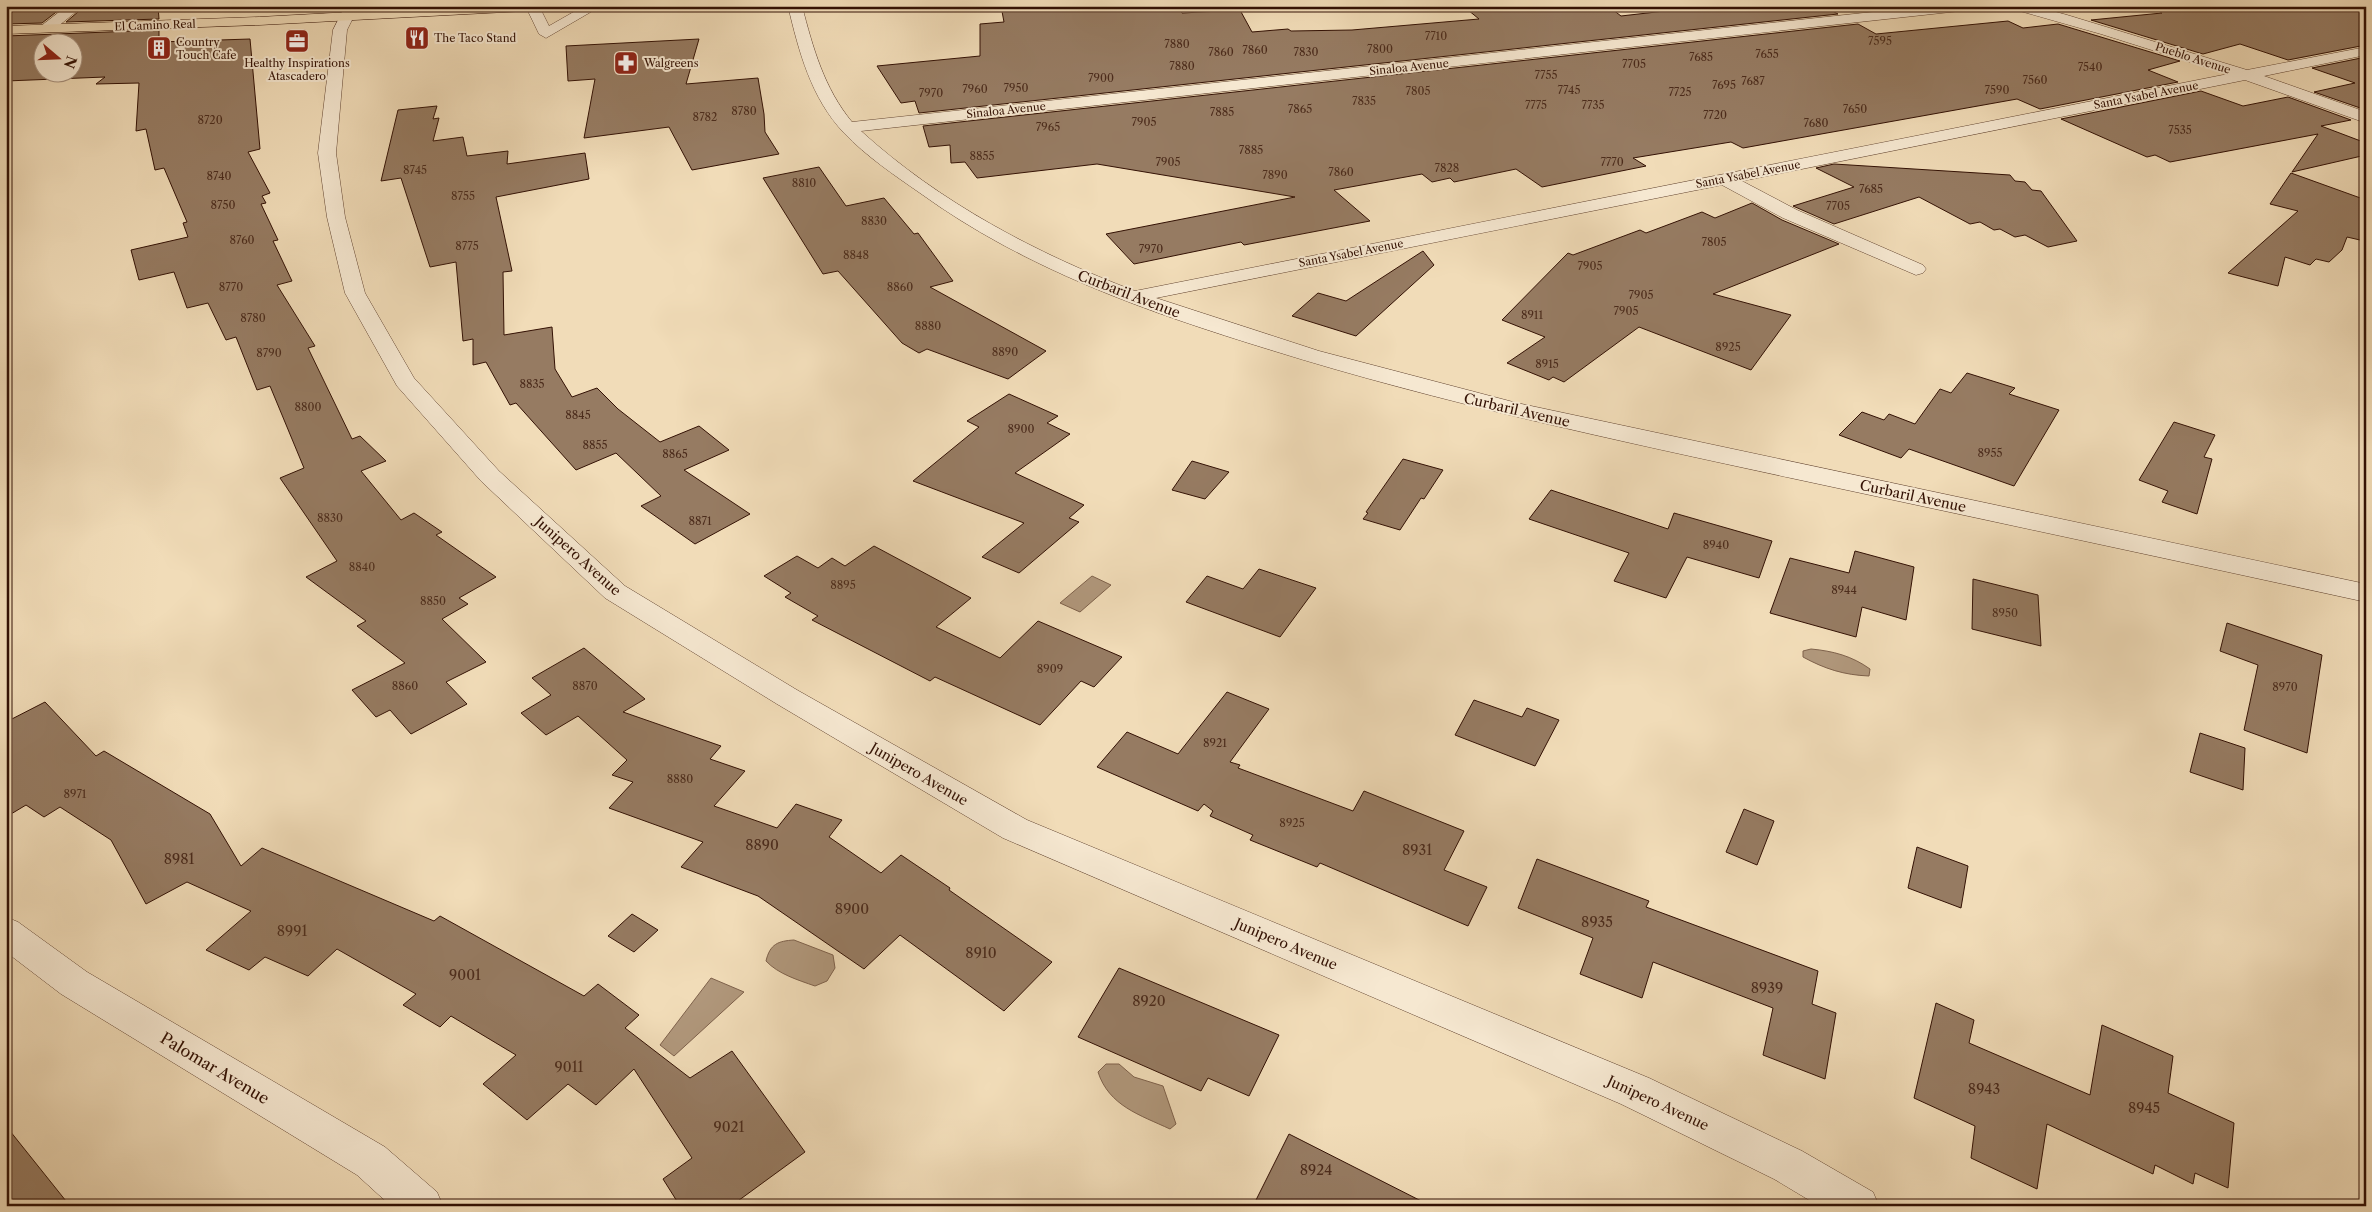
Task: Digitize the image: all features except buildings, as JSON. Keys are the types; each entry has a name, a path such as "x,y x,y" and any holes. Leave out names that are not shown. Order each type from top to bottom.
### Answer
{"main road":[{"name":"El Camino Real","path":"6,30 349,11 544,6"}],"street":[{"path":"46,29 76,6"},
{"path":"533,7 546,34 594,6"},
{"name":"Curbaril Avenue","path":"795,6 804,42 825,97 848,127 926,190 976,223 1029,252 1131,297 1302,354 1459,396 1674,446 2366,592"},
{"name":"Sinaloa Avenue","path":"848,127 1969,6"},
{"name":"Pueblo Avenue","path":"2018,6 2246,75 2366,118"},
{"name":"Junipero Avenue","path":"349,11 340,30 327,153 336,217 355,294 405,381 490,476 615,592 786,697 1015,829 1635,1091 1788,1166 1858,1206"},
{"name":"Santa Ysabel Avenue","path":"1131,297 2366,51"},
{"path":"1725,179 1790,214 1916,269"},
{"name":"Palomar Avenue","path":"6,932 74,983 371,1161 422,1206"}],"shaded area":[{"path":"1092,576 1111,585 1080,612 1060,603"},
{"path":"1811,649 1849,657 1870,669 1869,676 1835,671 1803,657 1803,651"},
{"path":"794,940 833,955 835,968 827,981 815,986 782,973 766,961 772,947 776,944"},
{"path":"711,978 744,992 674,1056 660,1045"},
{"path":"1106,1064 1119,1064 1134,1077 1163,1086 1176,1124 1170,1129 1137,1114 1118,1101 1103,1084 1098,1072"}],"place":[{"name":"The Taco Stand","path":"417,38"},
{"name":"Healthy Inspirations Atascadero","path":"297,41"},
{"name":"Country Touch Cafe","path":"159,48"},
{"name":"Walgreens","path":"626,63"}]}
